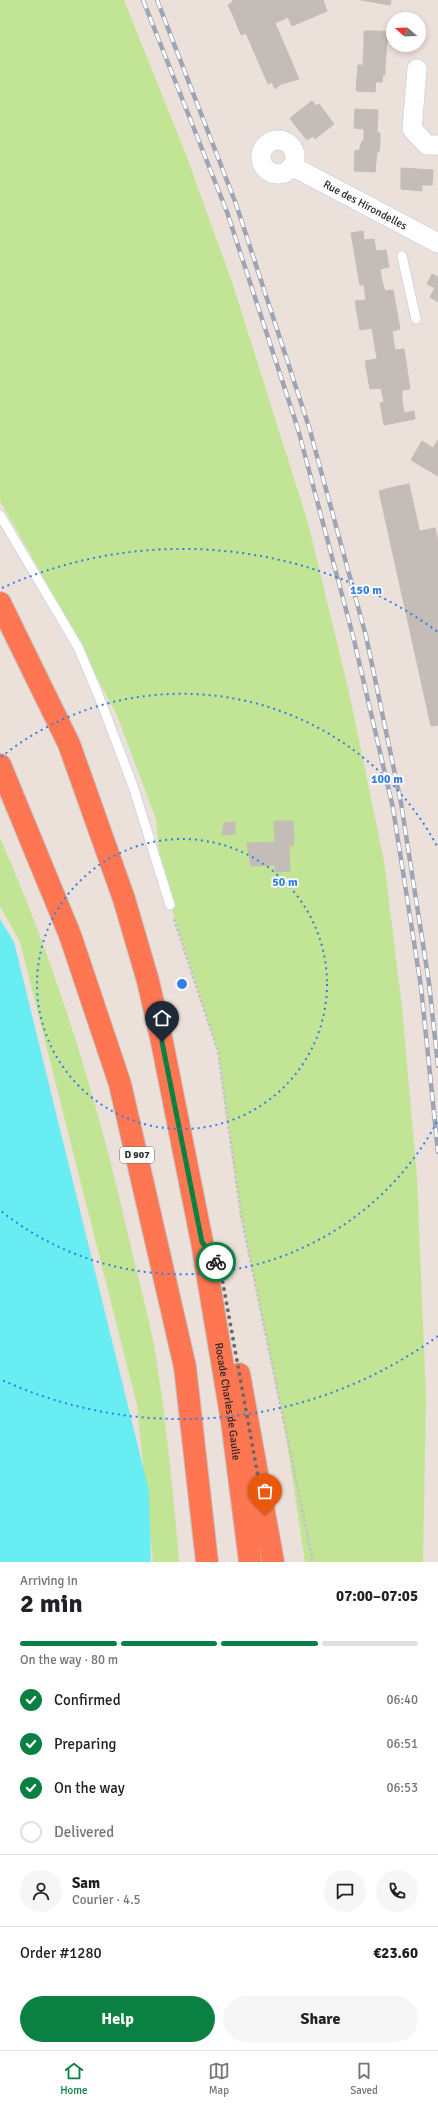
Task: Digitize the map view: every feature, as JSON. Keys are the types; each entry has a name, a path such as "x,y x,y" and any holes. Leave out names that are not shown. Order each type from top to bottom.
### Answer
{"highway":[{"name":"Rocade Charles de Gaulle","path":"0,603 69,744 124,899 148,981 162,1042 202,1242 232,1421 250,1562"},
{"name":"D 907","path":"0,765 70,935 120,1084 185,1367 207,1562"},
{"path":"202,1242 220,1267 273,1562"}],"street":[{"path":"417,69 412,129 427,145 438,145"},
{"name":"Rue des Hirondelles","path":"292,166 438,243"}],"lane":[{"path":"402,256 416,318"},
{"path":"0,515 81,654 133,786 170,905"}],"path":[{"path":"170,905 218,1051 241,1215 313,1562"}],"green space":[{"path":"0,0 124,0 185,152 232,282 308,523 349,692 384,861 402,1007 417,1177 426,1397 423,1562 305,1562 285,1428 241,1215 218,1051 161,876 156,819 116,713 36,564 0,501"},
{"path":"0,838 21,887 58,985 90,1086 117,1188 154,1345 169,1454 179,1562 153,1562 137,1405 20,942 0,906"}],"water":[{"path":"0,919 14,942 149,1491 151,1562 0,1562"}],"building":[{"path":"232,0 323,0 327,11 292,26 288,17 275,23 299,79 281,84 275,89 272,82 268,84 246,33 241,35 233,15 237,13"},
{"path":"361,0 391,0 390,5"},
{"path":"233,2 237,13 233,15 228,5"},
{"path":"364,31 376,31 376,44 364,44"},
{"path":"376,31 386,32 385,66 363,65 364,44 376,44"},
{"path":"358,65 385,66 385,75 383,75 383,73 376,72 375,92 356,91"},
{"path":"376,72 383,73 382,82 375,82"},
{"path":"312,101 316,106 319,104 334,124 315,139 313,136 307,140 294,124 300,119 295,114"},
{"path":"355,109 378,110 377,133 380,133 380,142 364,141 364,129 354,128"},
{"path":"295,114 300,119 294,124 290,118"},
{"path":"362,141 380,142 379,152 377,151 375,172 354,171 355,150 359,151"},
{"path":"401,168 433,170 432,185 422,185 422,191 401,189"},
{"path":"363,231 364,240 374,239 376,251 386,250 389,267 380,269 382,281 385,291 393,290 400,329 392,331 395,350 404,349 410,389 402,390 404,413 414,411 415,419 384,425 380,403 384,402 381,388 370,389 365,361 377,359 372,328 360,330 355,301 366,300 364,285 360,285 351,233"},
{"path":"432,274 438,277 438,302 430,297 435,288 427,284"},
{"path":"438,440 438,476 411,460 422,441 433,448"},
{"path":"409,484 438,614 438,681 394,487"},
{"path":"394,487 438,681 438,725 431,726 379,491"},
{"path":"435,528 438,541 438,614 420,531"},
{"path":"274,821 293,821 294,845 289,846 290,871 275,872 275,865 251,866 247,843 275,842"},
{"path":"235,822 235,834 222,835 224,823"}],"railway":[{"path":"143,0 227,212 298,429 354,640 393,808 421,987 438,1152"},
{"path":"157,0 236,204 309,427 366,636 401,803 429,983 438,1066"}],"way so far":[{"path":"216,1262 220,1267 265,1515"}],"route":[{"path":"162,1042 202,1242 216,1262"}]}
